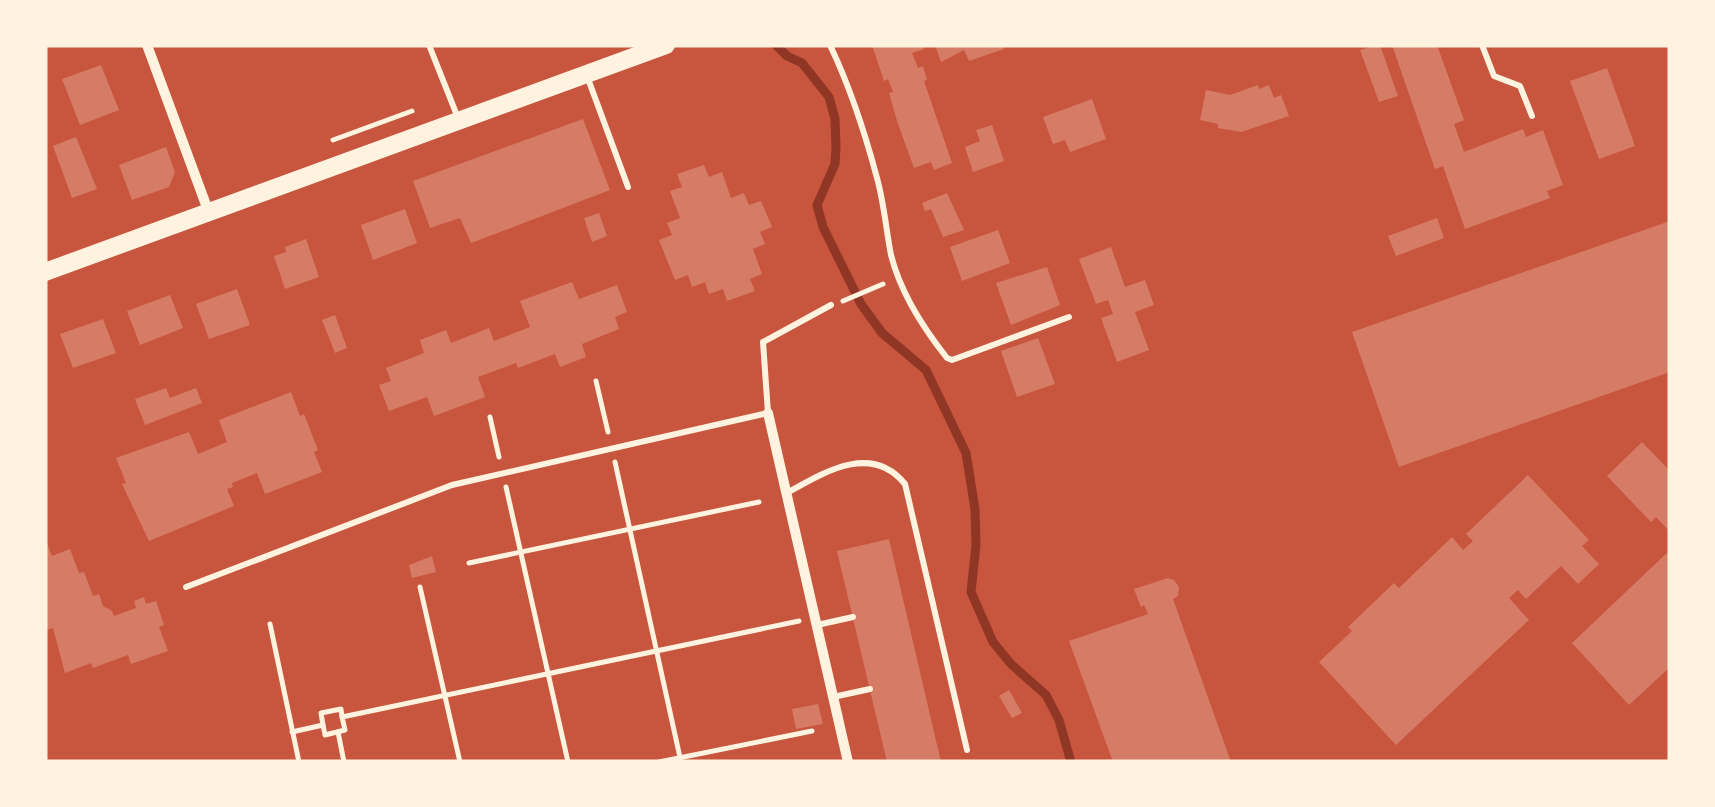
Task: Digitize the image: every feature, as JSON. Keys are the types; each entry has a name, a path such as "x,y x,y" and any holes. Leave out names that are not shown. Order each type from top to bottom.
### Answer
{"main road":[{"path":"45,272 666,45"}],"street":[{"path":"147,45 209,213"},
{"path":"768,412 848,762"}],"lane":[{"path":"430,45 460,121"},
{"path":"830,45 874,164 899,278 946,358 952,360 1069,317"},
{"path":"1482,45 1494,76 1520,86 1532,116"},
{"path":"586,74 628,187"},
{"path":"186,587 452,484 768,412 764,342 830,306"},
{"path":"786,494 829,470 852,463 884,466 904,484 966,750"},
{"path":"816,621 853,618"},
{"path":"833,697 870,689"}],"path":[{"path":"830,306 868,290"},
{"path":"596,381 680,760"},
{"path":"490,417 568,762"},
{"path":"469,563 759,502"},
{"path":"420,588 460,762"},
{"path":"342,717 816,621"},
{"path":"270,624 299,762"},
{"path":"340,709 342,717 345,730 325,734 320,713 340,709"},
{"path":"292,732 323,725"},
{"path":"659,762 812,731"},
{"path":"338,732 344,762"}],"building":[{"path":"872,45 922,45 924,49 912,53 918,68 923,66 927,80 924,81 952,163 934,170 931,162 914,168 889,93 893,92 888,79 884,81"},
{"path":"935,45 1003,45 1004,49 969,61 964,50 941,62"},
{"path":"1380,45 1398,96 1379,102 1360,50"},
{"path":"1392,45 1437,45 1464,120 1454,124 1464,152 1523,129 1526,137 1543,130 1563,185 1547,191 1550,198 1465,229 1443,166 1435,169"},
{"path":"101,65 119,110 80,125 62,79"},
{"path":"1607,68 1635,146 1599,159 1570,81"},
{"path":"1258,85 1259,89 1269,85 1274,98 1281,95 1289,116 1241,132 1200,120 1206,90 1230,95"},
{"path":"1092,99 1106,139 1070,152 1065,140 1053,144 1043,117"},
{"path":"583,119 610,190 471,243 460,218 430,228 413,181"},
{"path":"992,125 1004,161 973,172 965,147 980,141 976,130"},
{"path":"76,137 97,189 72,198 53,146"},
{"path":"166,147 175,172 169,187 132,200 119,165"},
{"path":"704,165 709,177 722,172 731,198 744,193 749,205 761,201 772,227 760,232 765,244 753,249 762,274 750,279 755,291 727,301 723,289 709,294 705,282 692,287 688,275 675,280 659,240 672,235 667,223 680,218 670,191 682,187 677,174"},
{"path":"947,193 964,230 943,237 931,209 925,211 922,203"},
{"path":"405,209 417,243 373,260 361,225"},
{"path":"599,213 607,236 592,242 584,218"},
{"path":"1437,218 1444,238 1396,256 1388,236"},
{"path":"1670,221 1670,372 1399,467 1352,332"},
{"path":"998,230 1010,263 962,281 950,247"},
{"path":"306,239 319,277 285,289 274,256"},
{"path":"1111,247 1125,287 1145,280 1154,305 1135,312 1149,350 1117,362 1101,318 1113,314 1108,300 1096,304 1079,259"},
{"path":"1047,267 1060,305 1011,325 996,283"},
{"path":"572,282 579,299 617,285 627,312 615,317 619,329 582,344 586,357 560,367 555,354 478,377 485,397 434,416 427,397 389,411 379,385 391,381 386,368 424,353 420,340 446,330 451,343 489,328 494,341 530,327 520,301"},
{"path":"237,289 250,325 209,339 196,304"},
{"path":"170,295 183,328 140,345 127,311"},
{"path":"335,315 347,348 335,353 322,320"},
{"path":"103,319 116,353 73,368 60,334"},
{"path":"1038,338 1055,384 1017,397 1001,351"},
{"path":"166,388 170,398 196,388 202,403 145,425 135,399"},
{"path":"291,392 318,450 314,452 322,472 265,494 257,473 227,489 234,506 149,541 122,484 126,483 116,458 189,432 198,454 227,442 219,420"},
{"path":"1642,442 1670,471 1670,532 1656,517 1651,522 1607,476"},
{"path":"1528,475 1589,540 1582,546 1599,564 1578,584 1561,566 1526,599 1518,590 1509,598 1529,620 1396,745 1319,662 1352,631 1348,627 1394,583 1399,588 1452,537 1463,550 1473,541 1466,534"},
{"path":"45,538 52,556 70,549 93,596 99,594 103,606 114,616 136,608 134,601 144,597 146,604 156,601 164,625 159,627 168,651 131,664 128,655 65,673 53,628 47,630 45,624"},
{"path":"889,539 941,762 887,762 837,551"},
{"path":"1670,550 1670,667 1629,705 1572,643"},
{"path":"432,556 436,572 412,578 409,565"},
{"path":"1168,578 1179,587 1178,596 1173,599 1231,762 1113,762 1069,641 1148,614 1134,589"},
{"path":"1009,690 1022,713 1012,718 999,696"},
{"path":"818,704 823,724 796,729 792,709"}],"waterway":[{"path":"776,45 802,63 829,97 836,147 835,164 817,205 823,227 861,304 882,333 926,370 966,453 975,509 971,592 993,642 1046,695 1059,720 1071,762"}]}
